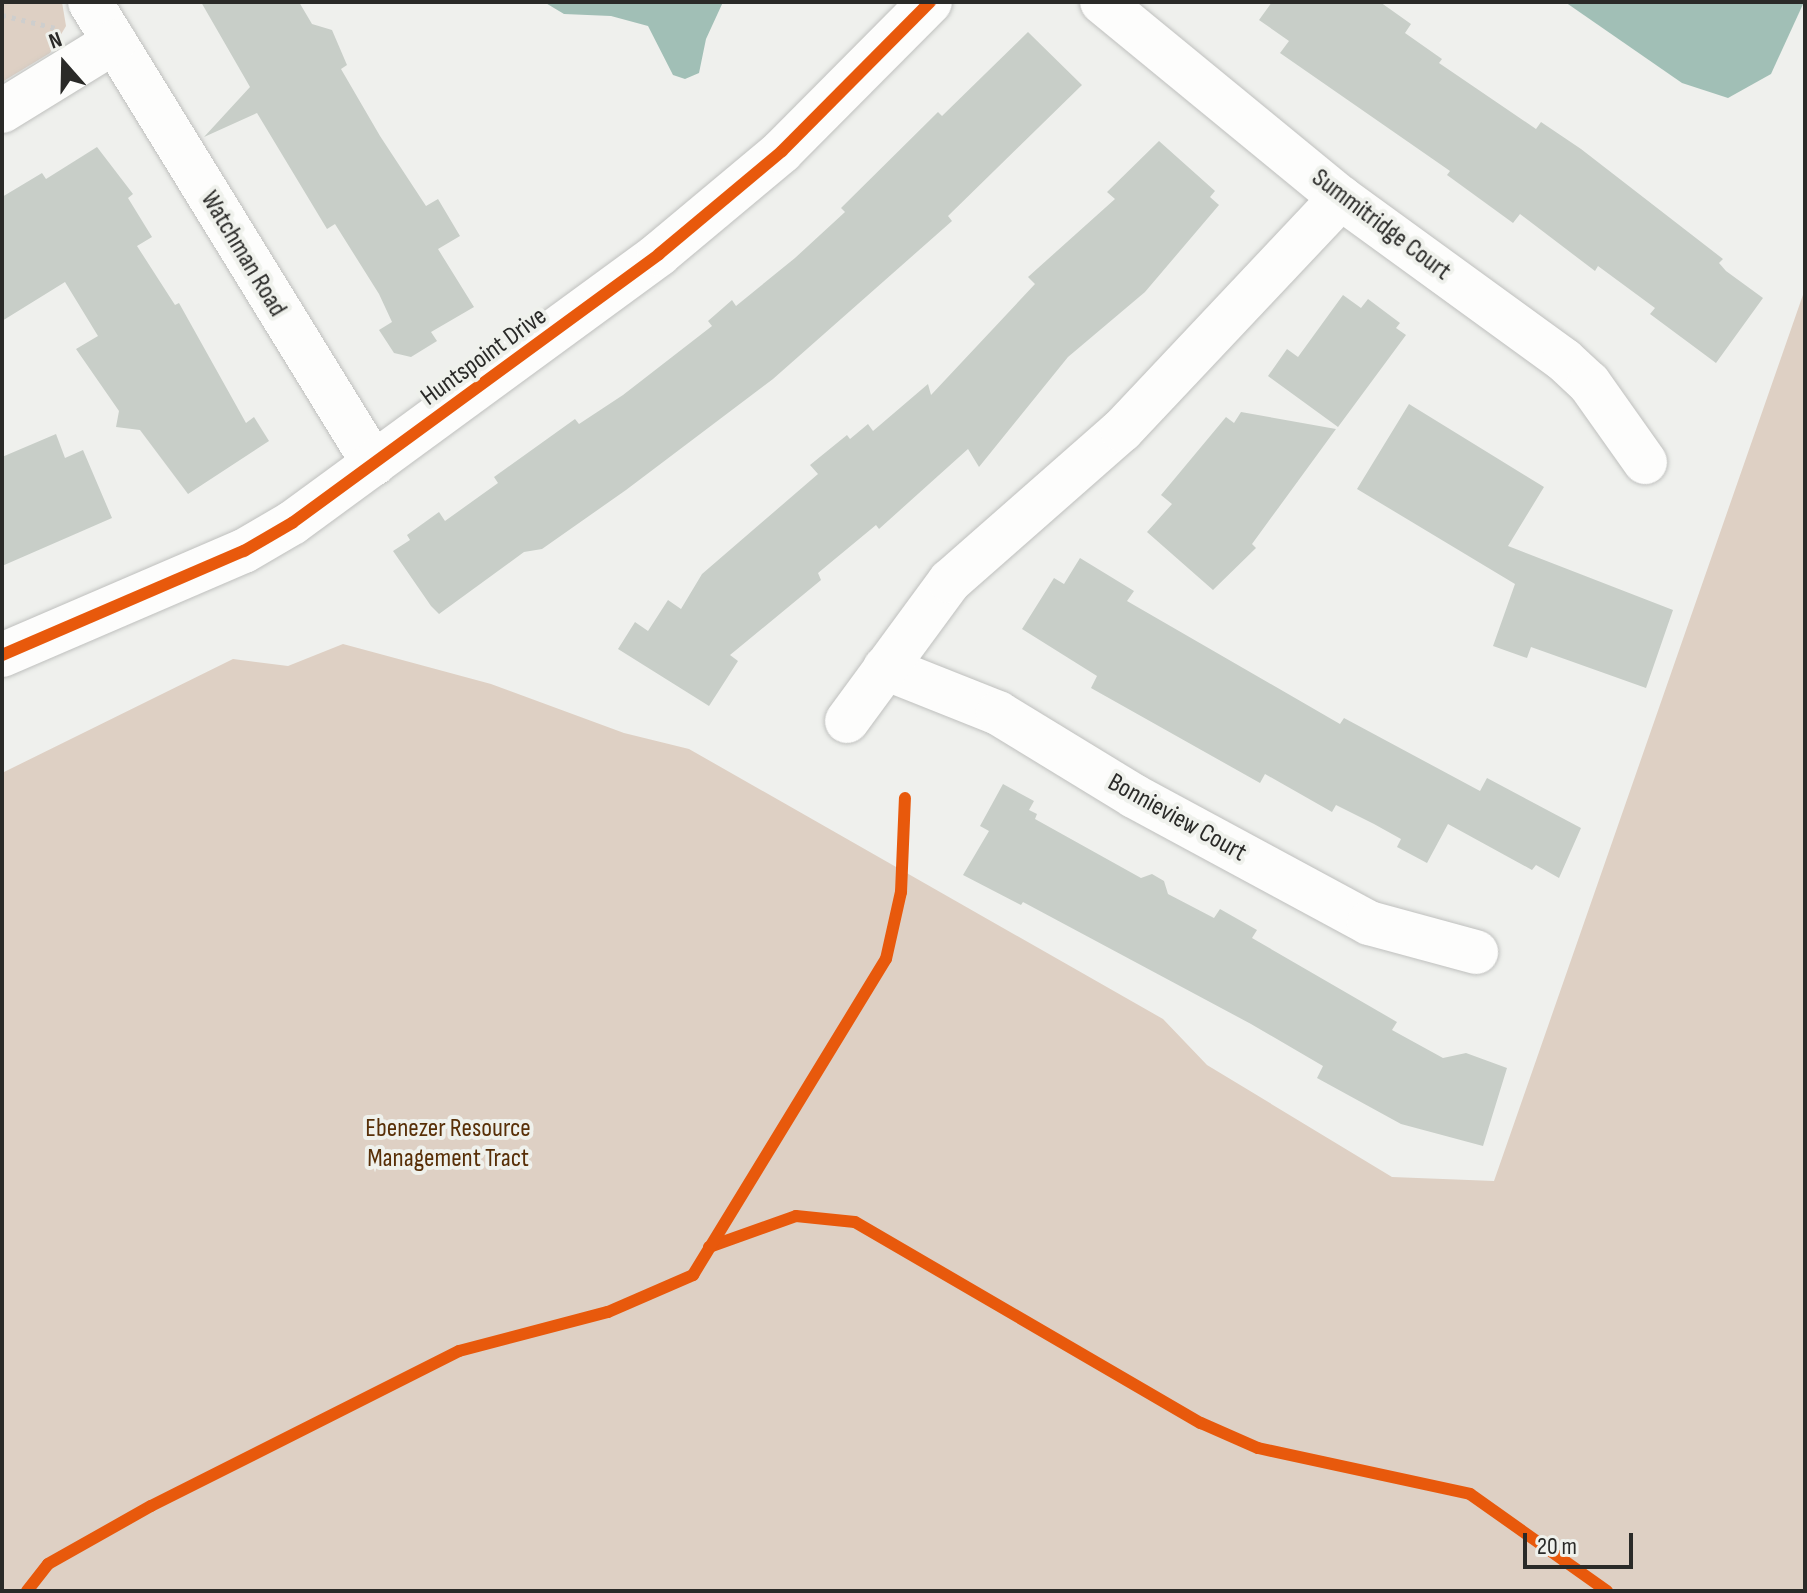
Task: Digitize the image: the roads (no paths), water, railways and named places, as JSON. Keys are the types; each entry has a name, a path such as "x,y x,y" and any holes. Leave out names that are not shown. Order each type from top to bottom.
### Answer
{"street":[{"name":"Huntspoint Drive","path":"2,655 244,551 374,464 683,234 782,151 930,2"},
{"name":"Summitridge Court","path":"1102,2 1341,198 1564,360 1589,383 1645,462"},
{"name":"Watchman Road","path":"75,16 114,42 374,464"},
{"path":"2,111 114,42"},
{"path":"847,721 950,581 1122,430 1341,198"},
{"name":"Bonnieview Court","path":"885,668 998,713 1134,796 1369,923 1476,952"}],"park label":[{"name":"Ebenezer Resource Management Tract","path":"448,1144"}]}
